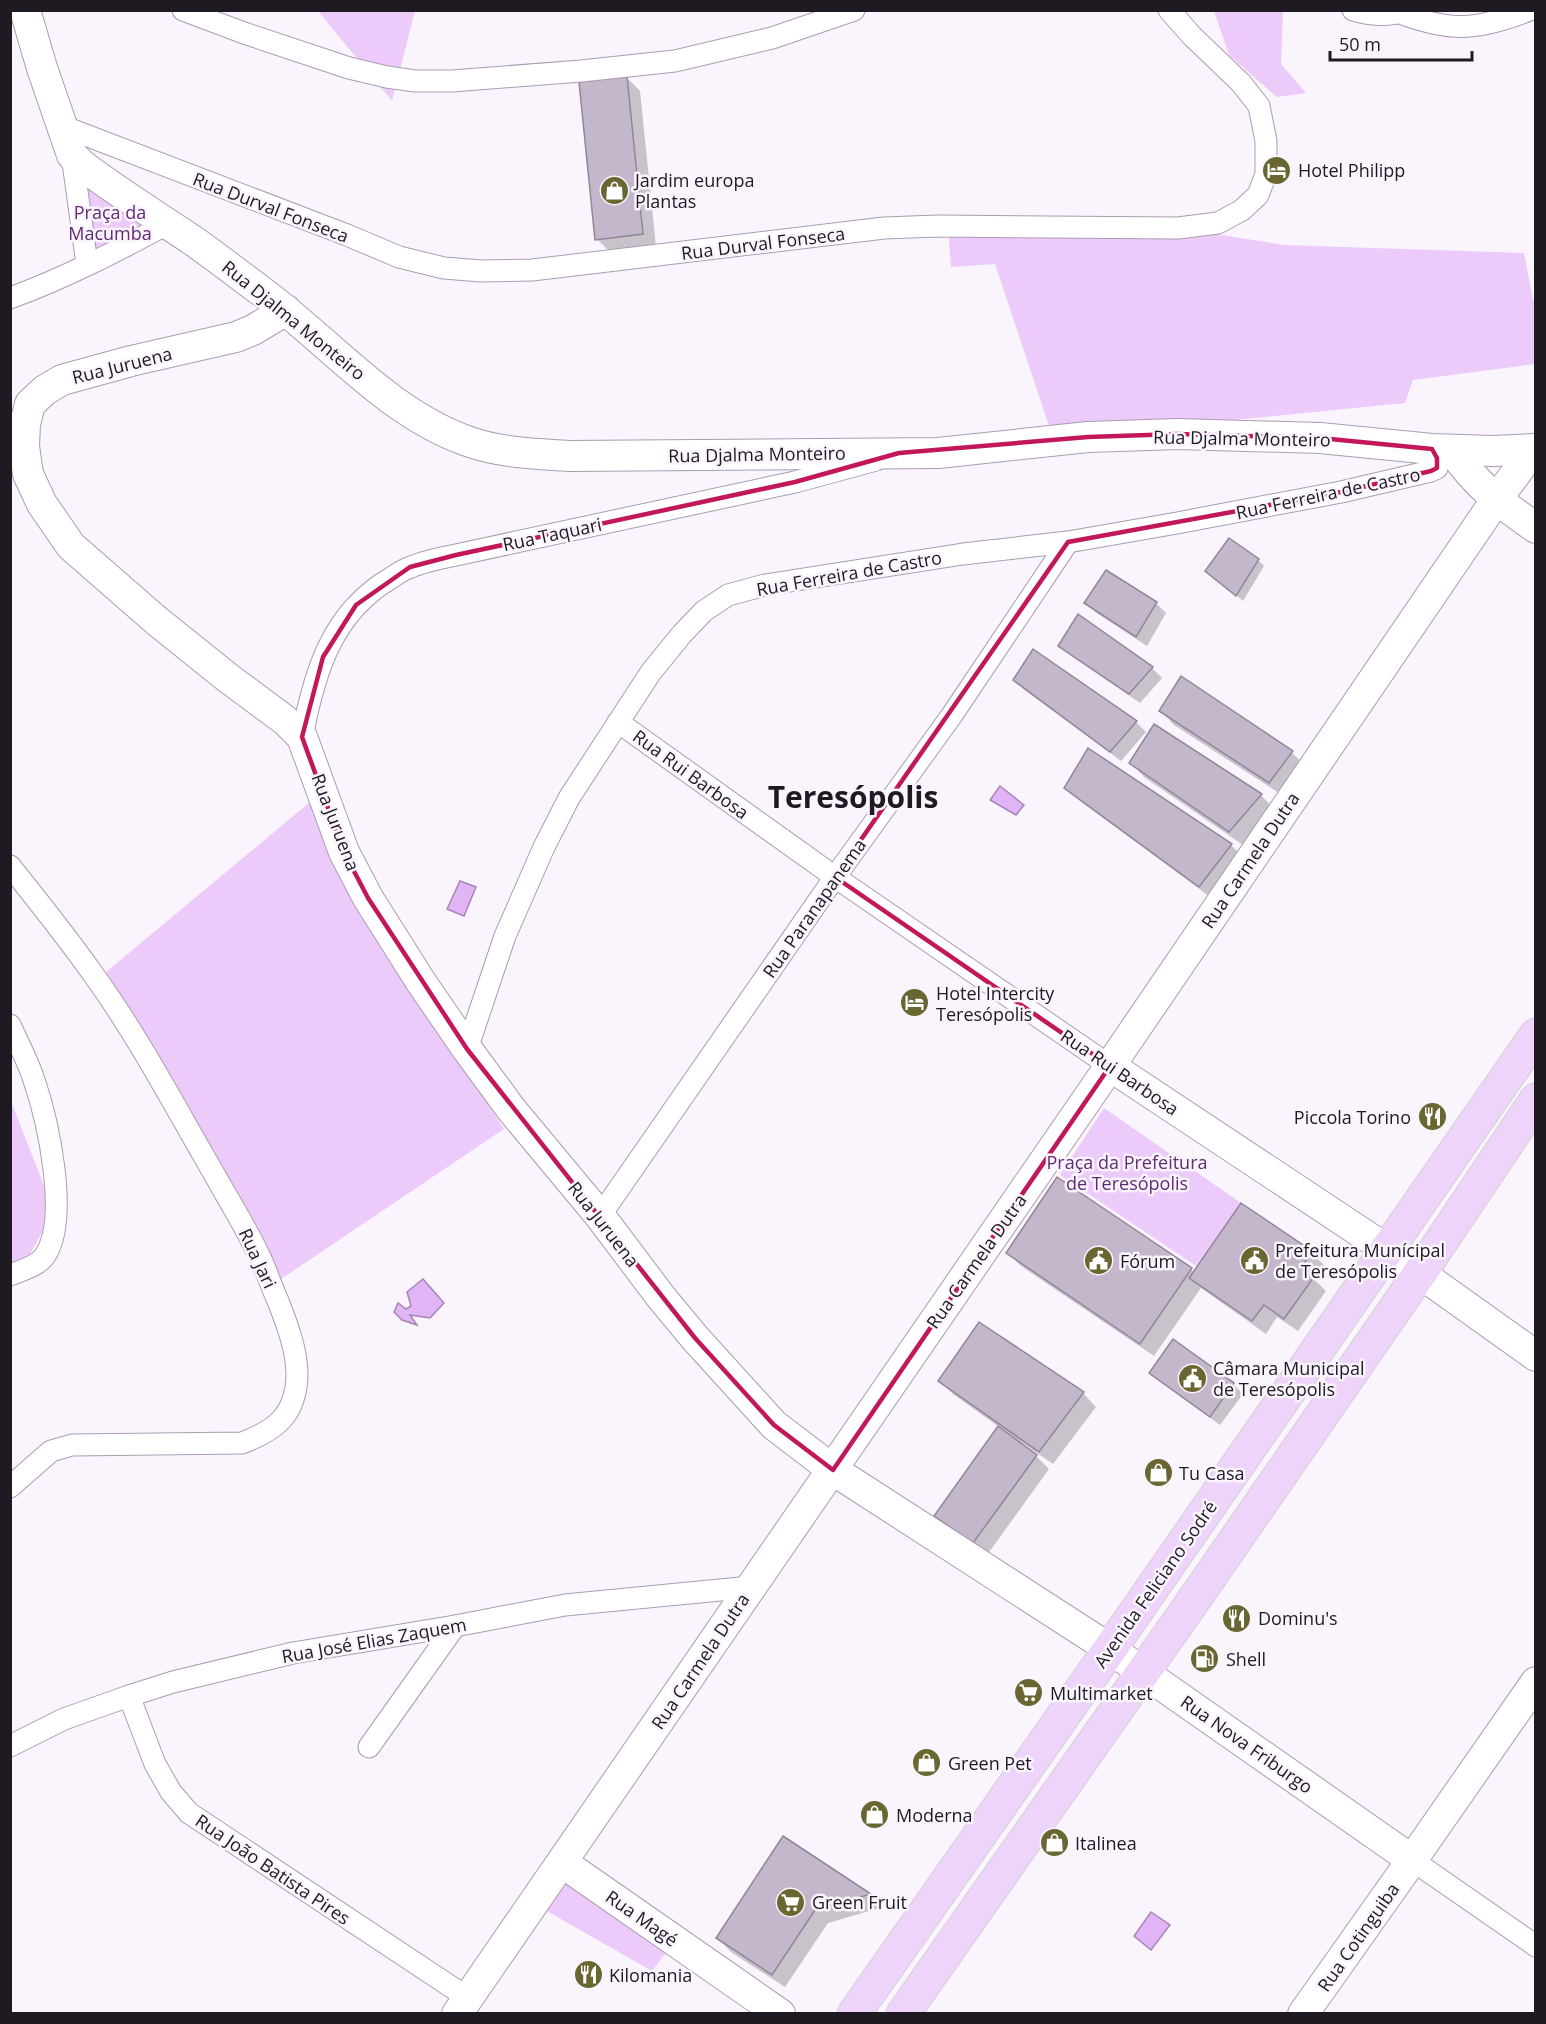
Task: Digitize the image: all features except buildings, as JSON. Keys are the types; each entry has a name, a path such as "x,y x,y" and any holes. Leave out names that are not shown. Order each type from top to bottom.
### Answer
{"main road":[{"path":"25,10 72,155"},
{"name":"Rua Djalma Monteiro","path":"72,155 93,173 286,310 392,400 425,422 468,441 519,453 570,456 938,453 1088,437 1177,434 1320,438 1442,450 1492,452 1535,449"},
{"name":"Rua Juruena","path":"286,310 253,330 236,337 131,361 62,380 45,390 30,404 25,424 24,446 28,474 32,484 42,504 71,546 157,621 286,721 302,737 344,852 368,898 467,1049 511,1109 600,1216 668,1305 742,1391 774,1425 832,1470"},
{"name":"Rua Carmela Dutra","path":"462,2006 1110,1066 1496,500 1535,449"},
{"path":"1442,450 1468,471 1496,500 1536,528"},
{"name":"Avenida Feliciano Sodré","path":"854,2013 1536,1035"},
{"name":"Rua Rui Barbosa","path":"1110,1066 1386,1249 1536,1356"},
{"path":"903,2013 1144,1672 1420,1273 1536,1100"},
{"name":"Rua Nova Friburgo","path":"832,1470 1110,1649 1412,1860"},
{"name":"Rua Cotinguiba","path":"1303,2013 1536,1682"},
{"name":"Rua Magé","path":"562,1863 780,2013"}],"street":[{"path":"183,10 348,68 416,81 452,81 675,61 772,38 854,10"},
{"name":"Rua Durval Fonseca","path":"62,126 399,257 444,268 482,271 532,270 884,228 938,226 1178,228 1218,223 1242,210 1258,195 1266,174 1266,141 1258,106 1241,83 1192,36 1169,10"},
{"path":"1353,10 1378,14 1403,12 1443,26 1461,28 1506,19 1530,10"},
{"path":"72,155 87,264"},
{"path":"10,298 43,286 167,224"},
{"name":"Rua Ferreira de Castro","path":"467,1049 505,936 544,847 569,798 651,672 704,611 729,595 776,583 963,554 1068,542 1279,505 1431,471 1437,468 1437,458 1442,450"},
{"name":"Rua Taquari","path":"302,737 323,657 338,628 356,605 377,586 410,567 456,555 795,482 842,471 899,453"},
{"name":"Rua Paranapanema","path":"600,1216 835,877 952,715 1068,542"},
{"name":"Rua Rui Barbosa","path":"618,722 835,877 1110,1066"},
{"name":"Rua Jari","path":"10,866 93,974 135,1038 224,1191 260,1256 284,1317 296,1356 297,1377 288,1413 279,1424 264,1435 242,1443 72,1444 51,1452 10,1488"},
{"path":"10,1025 33,1078 44,1115 56,1191 56,1220 45,1256 37,1263 10,1275"},
{"name":"Rua José Elias Zaquem","path":"10,1746 64,1719 129,1696 172,1682 293,1653 566,1605 751,1587"},
{"path":"369,1747 455,1626"},
{"name":"Rua João Batista Pires","path":"129,1696 154,1764 171,1792 189,1813 462,2006"},
{"name":"Rua Nova Friburgo","path":"1412,1860 1533,1945"}],"highlighted area":[{"path":"1177,434 1320,438 1432,449 1437,458 1437,468 1431,471 1341,492 1068,542 835,877 1110,1066 833,1470 774,1425 695,1338 467,1049 368,898 344,852 302,737 323,657 356,605 410,567 456,555 795,482 899,453 1088,437"}],"green space":[{"path":"318,11 415,11 392,101"},
{"path":"1214,11 1283,11 1281,64 1306,93 1277,97 1229,55"},
{"name":"Praça da Macumba","path":"84,184 141,220 141,229 93,253"},
{"path":"948,229 1184,229 1284,245 1524,253 1535,301 1535,364 1413,380 1405,403 1053,438 995,264 951,267"},
{"path":"310,802 343,884 504,1129 281,1279 106,972"},
{"path":"10,1099 54,1211 25,1263 11,1263"},
{"name":"Praça da Prefeitura de Teresópolis","path":"1104,1108 1241,1203 1196,1266 1060,1175"},
{"path":"563,1879 671,1946 652,1971 545,1910"}],"shaded area":[{"path":"1000,786 1024,805 1016,815 990,800"},
{"path":"460,881 476,887 464,916 447,909"},
{"path":"423,1279 444,1303 430,1318 410,1315 417,1325 402,1320 394,1312 398,1303 406,1309 411,1306 407,1292"},
{"path":"1151,1912 1170,1925 1151,1950 1134,1936"}],"place":[{"name":"Hotel Philipp","path":"1277,170"},
{"name":"Jardim europa Plantas","path":"614,190"},
{"name":"Hotel Intercity Teresópolis","path":"915,1003"},
{"name":"Piccola Torino","path":"1432,1117"},
{"name":"Prefeitura Munícipal de Teresópolis","path":"1254,1260"},
{"name":"Fórum","path":"1099,1261"},
{"name":"Câmara Municipal de Teresópolis","path":"1192,1378"},
{"name":"Tu Casa","path":"1158,1473"},
{"name":"Dominu's","path":"1237,1618"},
{"name":"Shell","path":"1205,1659"},
{"name":"Multimarket","path":"1029,1693"},
{"name":"Green Pet","path":"927,1763"},
{"name":"Moderna","path":"875,1815"},
{"name":"Italinea","path":"1054,1843"},
{"name":"Green Fruit","path":"791,1902"},
{"name":"Kilomania","path":"588,1975"}],"district":[{"name":"Teresópolis","path":"853,796"}]}
